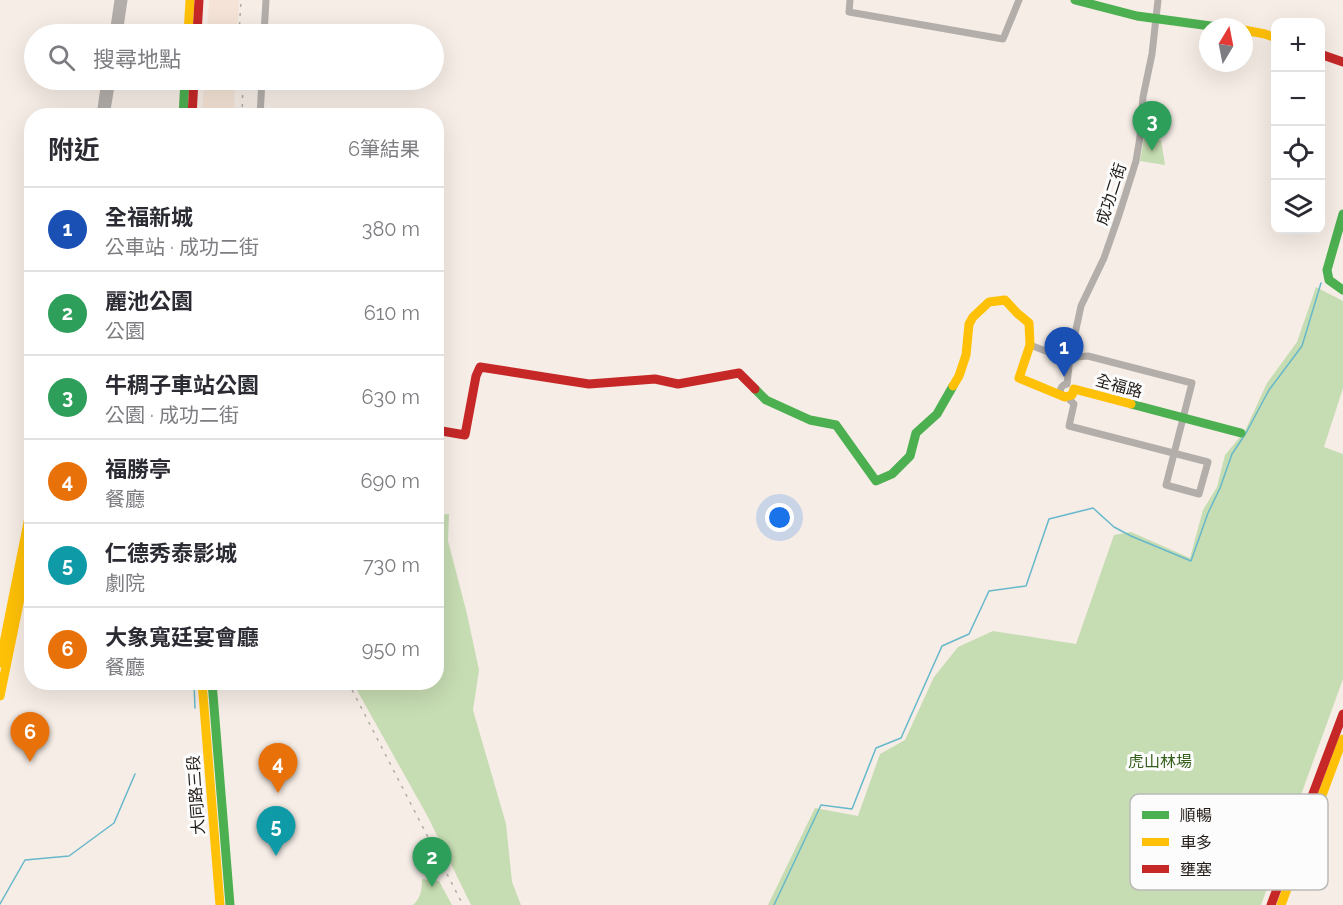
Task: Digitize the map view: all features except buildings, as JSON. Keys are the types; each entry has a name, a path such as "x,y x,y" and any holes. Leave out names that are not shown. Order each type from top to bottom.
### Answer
{"street":[{"path":"114,24 118,0"},
{"path":"120,24 124,0"},
{"path":"189,24 190,0"},
{"path":"198,24 199,0"},
{"path":"265,24 266,0"},
{"path":"850,0 849,12 1003,39 1020,0"},
{"path":"1075,0 1137,16 1199,25"},
{"name":"成功二街","path":"1158,0 1136,161 1104,258 1081,306 1070,357 1067,391 1074,404 1069,426 1174,454"},
{"path":"1253,32 1271,36"},
{"path":"1325,56 1343,62"},
{"path":"100,108 103,90"},
{"path":"107,108 110,90"},
{"path":"183,108 184,90"},
{"path":"192,108 193,90"},
{"path":"260,108 261,90"},
{"path":"1343,214 1326,276 1329,281 1343,290"},
{"path":"444,431 465,435 476,376 480,367 589,384 655,379 678,384 739,373 766,400 810,420 836,425 876,481 892,474 910,456 916,433 937,414 959,376 966,355 969,324 973,318 988,302 1005,300 1017,314 1029,323 1030,345 1064,358 1088,356 1192,383 1166,485 1199,494 1208,462 1174,454"},
{"name":"全福路","path":"1030,345 1019,378 1241,433"},
{"path":"0,663 24,542"},
{"path":"0,696 24,579"},
{"name":"大同路三段","path":"203,690 220,905"},
{"name":"大同路三段","path":"213,690 230,905"},
{"path":"1313,794 1343,714"},
{"path":"1322,794 1343,739"},
{"path":"1271,905 1277,890"},
{"path":"1281,905 1287,890"}],"shaded area":[{"path":"209,0 239,0 238,24 208,24"},
{"path":"203,90 235,90 234,108 202,108"}],"green space":[{"path":"1144,139 1161,140 1165,165 1140,161"},
{"name":"虎山林場","path":"1316,287 1343,301 1343,388 1324,447 1343,454 1343,679 1301,794 1130,794 1130,890 1266,890 1261,905 768,905 815,808 858,816 880,754 905,740 934,677 958,647 993,631 1076,644 1114,535 1131,532 1190,558 1203,510 1217,487 1225,455 1245,431 1267,383 1297,342"},
{"path":"444,514 449,514 448,541 479,670 473,710 506,824 512,882 521,905 471,905 428,817 357,690 444,690"},
{"path":"422,879 439,881 452,905 413,905 418,899"}],"waterway":[{"path":"774,905 821,805 852,809 876,748 901,738 942,646 969,634 989,591 1026,586 1049,519 1093,508 1114,527 1191,561 1232,454 1269,390 1302,346 1321,283"},
{"path":"194,690 195,708"},
{"path":"0,904 25,860 69,856 114,823 135,774"}],"railway":[{"path":"240,24 241,0"},
{"path":"242,108 243,90"},
{"path":"352,690 463,905"}],"traffic: fast":[{"path":"1075,0 1137,16 1199,24"},
{"path":"183,108 184,90"},
{"path":"1343,214 1327,270 1329,280 1343,290"},
{"path":"755,389 766,400 810,420 836,425 876,481 892,474 910,456 916,433 937,414 953,386"},
{"path":"1131,404 1241,433"},
{"path":"213,690 230,905"}],"traffic: slow":[{"path":"189,24 190,0"},
{"path":"1253,32 1271,36"},
{"path":"953,386 966,355 969,324 973,317 989,302 1005,300 1029,323 1030,345 1019,378 1065,397 1072,395 1074,389 1131,404"},
{"path":"0,663 24,542"},
{"path":"0,696 24,579"},
{"path":"203,690 220,905"},
{"path":"1322,794 1343,739"},
{"path":"1281,905 1287,890"}],"traffic: jam":[{"path":"198,24 199,0"},
{"path":"1325,56 1343,62"},
{"path":"192,108 193,90"},
{"path":"444,431 465,435 476,376 480,367 589,384 655,379 678,384 739,373 755,389"},
{"path":"1313,794 1343,714"},
{"path":"1271,905 1277,890"}],"place":[{"name":"牛稠子車站公園","path":"1152,151"},
{"name":"全福新城","path":"1064,377"},
{"name":"大象寬廷宴會廳","path":"30,762"},
{"name":"福勝亭","path":"278,793"},
{"name":"仁德秀泰影城","path":"276,856"},
{"name":"麗池公園","path":"432,887"}]}
